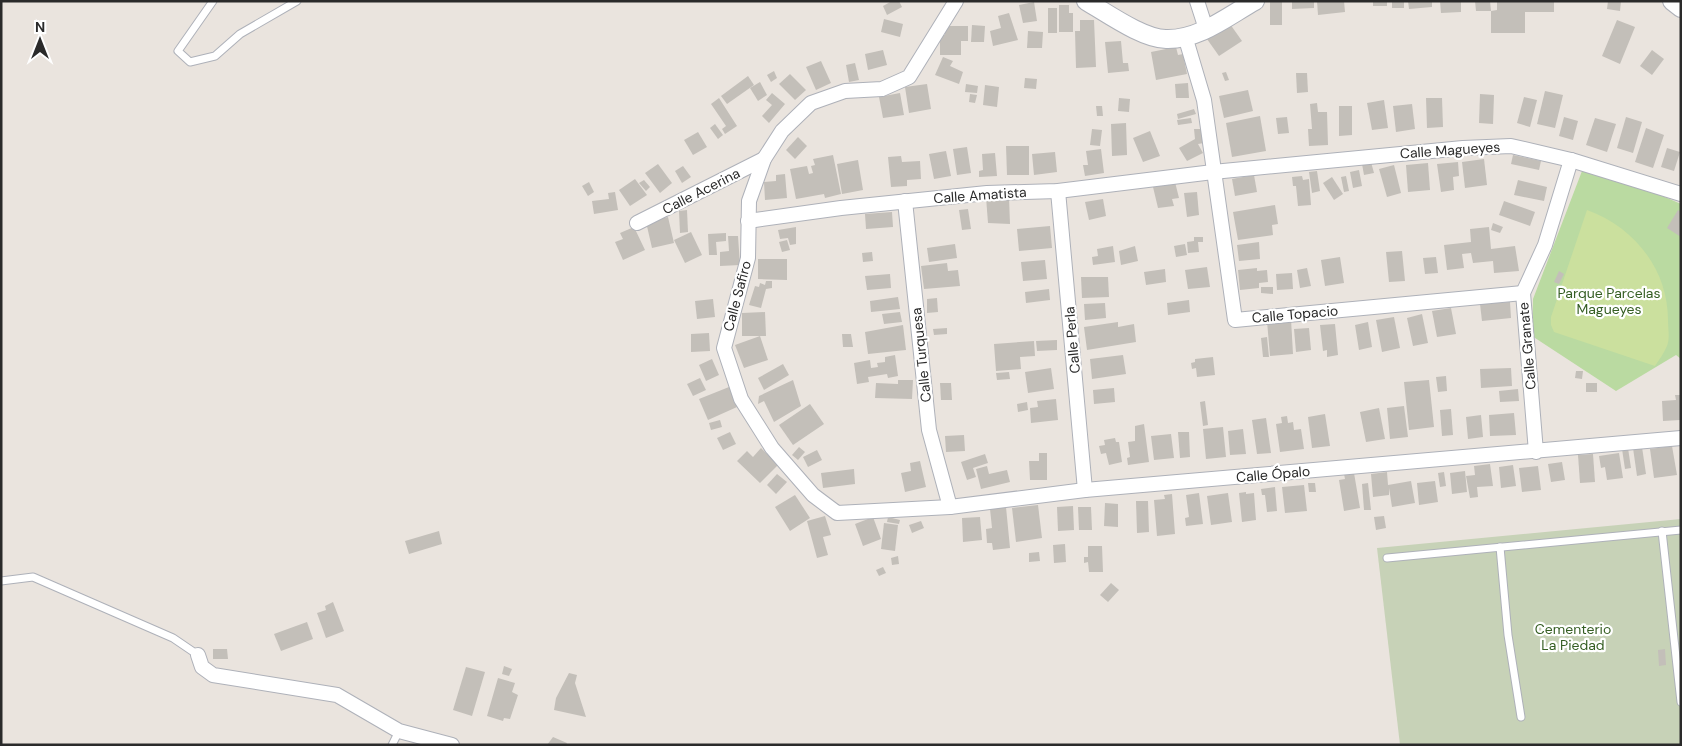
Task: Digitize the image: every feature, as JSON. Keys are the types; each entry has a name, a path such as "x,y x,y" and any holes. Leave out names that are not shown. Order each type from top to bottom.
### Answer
{"street":[{"name":"Calle Safiro","path":"865,511 837,513 813,495 772,448 742,399 724,348 748,258 749,200 764,159 782,131 811,103 845,91 882,89 909,77 956,1"},
{"path":"1086,1 1145,34 1166,40 1206,29 1255,1"},
{"path":"1197,1 1206,29"},
{"path":"1672,1 1681,8"},
{"name":"Calle Topacio","path":"1185,36 1204,100 1235,320 1523,293"},
{"name":"Calle Magueyes","path":"1213,172 1464,148 1511,146 1571,160 1681,194"},
{"name":"Calle Acerina","path":"637,223 764,159"},
{"name":"Calle Granate","path":"1536,452 1523,293 1545,245 1571,160"},
{"name":"Calle Amatista","path":"748,221 905,201 987,193 1058,190 1213,172"},
{"name":"Calle Perla","path":"1058,190 1085,490"},
{"name":"Calle Turquesa","path":"905,201 929,430 950,507"},
{"name":"Calle Ópalo","path":"865,511 950,507 1085,490 1681,438"},
{"path":"198,655 202,667 213,675 337,695 399,731 452,745"}],"lane":[{"path":"213,1 178,51 190,62 215,56 240,34 297,1"},
{"path":"1387,558 1681,530"},
{"path":"1662,531 1681,702"},
{"path":"1500,546 1508,635 1520,717"},
{"path":"1,581 33,577 173,638 198,655"},
{"path":"392,745 399,731"}],"green space":[{"name":"Parque Parcelas Magueyes","path":"1582,171 1658,194 1681,204 1681,359 1676,355 1616,391 1532,336 1533,299"},
{"path":"1587,210 1619,227 1645,252 1655,267 1666,301 1668,343 1655,366 1554,332 1551,325 1551,317"},
{"name":"Cementerio La Piedad","path":"1681,519 1681,745 1400,745 1377,548"}],"building":[{"path":"892,1 899,1 902,7 887,15 883,6"},
{"path":"1292,1 1314,1 1314,8 1292,9"},
{"path":"1317,1 1344,1 1345,12 1318,15"},
{"path":"1373,1 1387,1 1387,6 1373,6"},
{"path":"1392,1 1404,1 1404,8 1392,8"},
{"path":"1408,1 1432,1 1432,7 1409,9"},
{"path":"1440,1 1461,1 1461,12 1441,13"},
{"path":"1475,1 1490,1 1491,11 1476,11"},
{"path":"1497,1 1554,1 1554,12 1525,12 1525,33 1491,33 1491,11 1497,10"},
{"path":"1608,1 1621,1 1620,11 1607,9"},
{"path":"1034,2 1037,21 1023,23 1019,5"},
{"path":"1270,2 1282,2 1282,25 1270,25"},
{"path":"1059,5 1069,5 1069,13 1073,13 1073,32 1059,32"},
{"path":"1048,8 1057,8 1057,33 1048,33"},
{"path":"1009,13 1018,40 993,46 990,31 1001,28 998,16"},
{"path":"884,19 903,24 900,37 881,32"},
{"path":"1080,20 1094,20 1096,67 1076,68 1075,31 1080,31"},
{"path":"1617,20 1635,27 1620,64 1602,56"},
{"path":"1230,24 1242,41 1219,56 1207,39"},
{"path":"972,25 985,26 984,42 971,42"},
{"path":"945,26 968,26 968,41 961,41 961,55 940,55 940,35 945,35"},
{"path":"1028,31 1043,32 1042,48 1027,48"},
{"path":"1121,41 1123,63 1128,63 1129,71 1108,73 1105,42"},
{"path":"1176,47 1178,55 1183,54 1187,74 1156,80 1151,52"},
{"path":"883,50 887,65 868,70 865,54"},
{"path":"1652,50 1664,59 1652,75 1640,66"},
{"path":"943,57 953,61 950,66 963,72 959,84 935,75"},
{"path":"821,61 831,83 816,90 806,67"},
{"path":"855,63 859,80 849,82 846,65"},
{"path":"774,71 777,78 771,82 767,75"},
{"path":"1226,72 1229,80 1225,81 1222,73"},
{"path":"1296,73 1307,73 1308,92 1297,93"},
{"path":"790,74 806,90 795,100 779,84"},
{"path":"748,76 754,85 727,104 721,96"},
{"path":"1025,78 1037,79 1036,89 1024,88"},
{"path":"760,82 767,95 758,101 750,88"},
{"path":"1188,83 1189,98 1176,98 1175,84"},
{"path":"927,84 931,109 909,113 905,87"},
{"path":"966,84 978,86 977,93 965,92"},
{"path":"985,85 999,87 997,107 983,105"},
{"path":"1248,90 1253,111 1224,118 1219,96"},
{"path":"1545,91 1563,95 1555,128 1537,124"},
{"path":"772,93 785,104 769,123 762,116 772,105 766,100"},
{"path":"900,93 904,115 883,118 879,97"},
{"path":"970,94 977,95 975,103 969,102"},
{"path":"1480,94 1494,95 1493,124 1479,123"},
{"path":"1524,97 1537,100 1530,127 1517,123"},
{"path":"719,98 737,126 725,134 722,129 726,126 711,104"},
{"path":"1119,98 1130,99 1129,112 1118,111"},
{"path":"1426,98 1442,98 1443,127 1427,128"},
{"path":"1384,100 1388,128 1372,130 1367,103"},
{"path":"1317,103 1318,112 1327,112 1328,145 1309,146 1308,129 1312,129 1310,104"},
{"path":"1412,104 1415,129 1396,132 1393,106"},
{"path":"1096,106 1102,106 1103,116 1097,116"},
{"path":"1339,106 1352,106 1352,135 1339,136"},
{"path":"1194,109 1196,114 1178,119 1177,114"},
{"path":"1260,116 1266,151 1232,157 1226,123"},
{"path":"1287,117 1289,133 1278,134 1276,118"},
{"path":"1564,117 1578,121 1573,140 1559,136"},
{"path":"1626,117 1642,122 1633,153 1617,148"},
{"path":"1191,118 1192,123 1178,125 1177,120"},
{"path":"1595,118 1616,124 1607,152 1586,145"},
{"path":"1126,123 1127,155 1112,156 1111,124"},
{"path":"715,124 723,135 718,139 710,128"},
{"path":"1646,128 1664,135 1653,168 1635,162"},
{"path":"1092,129 1102,130 1100,146 1090,145"},
{"path":"1194,129 1203,129 1204,143 1198,144 1203,153 1187,161 1179,148 1195,139"},
{"path":"1150,131 1160,156 1143,162 1133,138"},
{"path":"698,132 707,147 693,155 684,140"},
{"path":"798,137 807,146 795,159 786,150"},
{"path":"1006,146 1029,146 1029,175 1007,175"},
{"path":"967,147 971,173 957,175 953,149"},
{"path":"1667,148 1680,152 1674,171 1661,167"},
{"path":"1101,149 1104,173 1085,176 1083,165 1088,165 1086,151"},
{"path":"946,151 951,176 934,179 929,154"},
{"path":"1055,152 1057,172 1034,175 1032,154"},
{"path":"995,153 997,176 979,177 979,171 983,170 982,154"},
{"path":"833,155 841,194 825,198 824,194 796,199 790,169 807,166 809,174 813,173 811,166 815,165 813,159"},
{"path":"1513,155 1541,161 1539,170 1511,164"},
{"path":"901,156 902,162 920,161 921,179 907,180 907,186 891,187 888,157"},
{"path":"1484,159 1487,185 1465,188 1462,162"},
{"path":"858,160 863,190 842,194 837,164"},
{"path":"1371,162 1374,173 1364,175 1362,164"},
{"path":"1458,162 1459,176 1453,177 1454,190 1441,192 1437,164"},
{"path":"1428,163 1430,190 1408,192 1406,165"},
{"path":"658,164 672,183 660,193 645,173"},
{"path":"1394,165 1401,193 1387,197 1379,169"},
{"path":"683,166 691,177 682,183 675,171"},
{"path":"1359,170 1362,186 1353,188 1350,172"},
{"path":"1317,171 1320,191 1312,193 1309,172"},
{"path":"785,174 787,198 765,200 764,182 776,181 776,175"},
{"path":"1254,175 1257,192 1235,196 1232,179"},
{"path":"1302,176 1303,180 1309,179 1311,205 1298,206 1296,186 1293,186 1292,177"},
{"path":"1346,176 1349,191 1344,192 1341,177"},
{"path":"1332,177 1343,194 1334,200 1323,183"},
{"path":"635,179 647,195 630,206 619,190"},
{"path":"644,180 650,187 646,191 639,183"},
{"path":"1518,180 1547,187 1544,201 1514,195"},
{"path":"589,182 594,192 588,196 582,186"},
{"path":"1175,182 1179,198 1172,199 1174,206 1158,208 1153,187"},
{"path":"615,192 618,210 594,214 592,201 609,199 608,193"},
{"path":"1197,192 1199,215 1187,217 1184,193"},
{"path":"986,197 1009,197 1010,224 988,223"},
{"path":"1103,199 1106,216 1089,220 1085,202"},
{"path":"1504,201 1535,212 1530,226 1499,215"},
{"path":"1275,205 1278,224 1272,225 1273,235 1238,240 1233,212"},
{"path":"968,209 971,229 962,230 959,210"},
{"path":"687,210 688,232 680,233 679,211"},
{"path":"1678,210 1681,212 1681,237 1667,228"},
{"path":"892,212 893,227 866,229 865,214"},
{"path":"668,217 674,243 652,248 646,222"},
{"path":"1493,223 1503,227 1500,233 1491,230"},
{"path":"1050,226 1052,248 1019,251 1017,229"},
{"path":"634,227 645,250 623,260 615,242 623,239 620,233"},
{"path":"796,227 796,244 790,245 788,238 780,239 778,230"},
{"path":"1489,227 1491,249 1515,246 1519,271 1494,273 1493,261 1473,263 1471,253 1462,254 1464,268 1447,270 1444,245 1471,242 1470,229"},
{"path":"691,232 702,255 685,263 674,240"},
{"path":"726,233 726,241 716,242 717,255 709,255 708,234"},
{"path":"728,236 738,236 740,265 720,266 720,252 729,251"},
{"path":"1194,237 1203,237 1203,242 1198,242 1199,252 1188,253 1187,242 1194,241"},
{"path":"787,240 790,250 782,252 779,242"},
{"path":"1259,242 1260,259 1239,261 1237,245"},
{"path":"955,244 957,258 929,262 927,248"},
{"path":"1185,244 1187,255 1176,257 1174,246"},
{"path":"1113,246 1115,262 1093,265 1092,257 1098,256 1097,249"},
{"path":"1135,246 1138,261 1121,265 1119,251"},
{"path":"1402,251 1405,281 1389,282 1386,252"},
{"path":"872,252 873,261 863,262 862,253"},
{"path":"1340,257 1344,283 1325,286 1321,260"},
{"path":"1436,257 1438,273 1425,274 1423,258"},
{"path":"758,259 787,259 787,280 758,279"},
{"path":"1045,260 1047,279 1023,281 1021,262"},
{"path":"947,263 948,271 958,270 960,286 924,289 921,266"},
{"path":"1207,267 1210,287 1188,289 1185,270"},
{"path":"1257,268 1257,271 1267,270 1268,282 1259,283 1259,288 1240,290 1238,270"},
{"path":"1307,268 1311,286 1300,288 1297,270"},
{"path":"1165,269 1166,282 1146,285 1144,272"},
{"path":"1559,271 1564,274 1559,284 1554,282"},
{"path":"1292,273 1293,289 1277,290 1276,274"},
{"path":"890,274 891,288 867,290 865,276"},
{"path":"1081,277 1108,277 1109,297 1082,298"},
{"path":"766,281 772,281 772,288 766,289 761,308 749,305 755,286 759,287 760,283 765,285"},
{"path":"1261,287 1273,287 1273,294 1261,293"},
{"path":"1049,289 1050,300 1026,303 1025,292"},
{"path":"898,297 900,309 871,312 870,301"},
{"path":"937,298 938,312 927,313 927,299"},
{"path":"713,299 715,317 697,319 695,301"},
{"path":"1189,300 1190,312 1168,315 1167,303"},
{"path":"1510,302 1511,318 1482,321 1480,304"},
{"path":"1105,303 1106,318 1085,320 1084,304"},
{"path":"1451,308 1456,334 1437,337 1432,311"},
{"path":"765,312 766,336 742,336 742,313"},
{"path":"900,312 902,322 884,324 882,314"},
{"path":"1422,314 1428,343 1413,346 1407,318"},
{"path":"1394,317 1400,348 1382,352 1376,320"},
{"path":"1291,319 1293,354 1270,356 1267,321"},
{"path":"1118,322 1118,327 1134,324 1136,342 1087,350 1084,327"},
{"path":"1368,322 1372,347 1359,350 1355,325"},
{"path":"1335,324 1338,355 1327,357 1327,350 1323,351 1320,325"},
{"path":"903,325 906,350 868,354 865,332"},
{"path":"947,328 947,334 934,335 933,329"},
{"path":"1309,328 1311,350 1296,352 1294,329"},
{"path":"709,333 710,351 691,352 691,334"},
{"path":"842,334 851,334 853,347 843,347"},
{"path":"760,336 768,360 744,368 735,345"},
{"path":"1267,337 1269,357 1263,357 1261,338"},
{"path":"1057,340 1057,350 1037,351 1036,341"},
{"path":"1034,341 1035,356 1020,357 1021,369 996,371 994,344"},
{"path":"895,355 898,376 888,378 887,374 868,377 869,382 857,384 854,363 870,360 871,368 878,367 877,363 885,362 885,357"},
{"path":"1123,355 1126,374 1092,379 1090,359"},
{"path":"1213,357 1215,375 1197,377 1196,368 1192,369 1191,363 1195,362 1195,359"},
{"path":"712,359 719,375 706,381 699,365"},
{"path":"783,364 789,375 764,390 758,378"},
{"path":"1051,368 1054,389 1028,393 1025,372"},
{"path":"1511,368 1512,386 1481,388 1480,369"},
{"path":"1576,371 1583,371 1582,379 1575,378"},
{"path":"1009,372 1010,379 997,380 996,373"},
{"path":"1446,376 1447,391 1438,392 1436,377"},
{"path":"700,378 706,390 693,396 687,384"},
{"path":"793,380 801,406 774,422 764,401 758,404 759,396"},
{"path":"898,380 913,380 912,399 875,398 876,383 898,384"},
{"path":"1429,380 1434,427 1409,430 1404,382"},
{"path":"940,383 951,383 952,400 941,400"},
{"path":"1586,383 1597,383 1597,392 1586,392"},
{"path":"729,387 737,407 708,420 699,399"},
{"path":"1114,388 1115,402 1094,404 1093,390"},
{"path":"1518,389 1519,401 1500,402 1499,391"},
{"path":"1675,395 1681,395 1680,420 1663,421 1662,401 1676,400"},
{"path":"1056,399 1058,420 1031,423 1030,408 1038,407 1037,401"},
{"path":"1205,401 1208,425 1203,426 1200,402"},
{"path":"1027,402 1028,410 1018,412 1017,404"},
{"path":"810,404 824,424 793,445 779,425"},
{"path":"1404,406 1408,437 1390,439 1387,408"},
{"path":"1379,408 1385,439 1366,442 1360,412"},
{"path":"1451,409 1453,435 1442,436 1440,410"},
{"path":"1514,413 1516,435 1490,436 1489,415"},
{"path":"1325,414 1330,446 1312,448 1308,417"},
{"path":"1481,415 1483,437 1468,439 1466,417"},
{"path":"1287,416 1288,423 1293,422 1294,430 1301,429 1304,449 1280,452 1276,424 1282,423 1281,417"},
{"path":"1266,418 1271,453 1257,454 1252,420"},
{"path":"720,420 722,427 711,430 709,423"},
{"path":"1144,424 1149,462 1128,465 1127,458 1130,457 1128,442 1135,441 1135,426"},
{"path":"1223,427 1226,457 1206,459 1203,429"},
{"path":"1243,429 1246,454 1230,455 1228,431"},
{"path":"730,432 736,444 723,450 717,438"},
{"path":"1178,432 1189,432 1190,457 1180,458"},
{"path":"1171,434 1174,458 1154,460 1151,436"},
{"path":"964,435 965,451 946,452 945,436"},
{"path":"1115,438 1116,442 1119,442 1122,462 1109,465 1106,453 1101,454 1099,446 1105,445 1104,440"},
{"path":"1672,446 1677,475 1654,478 1650,449"},
{"path":"799,447 805,452 798,460 792,455"},
{"path":"1642,447 1646,474 1637,476 1633,448"},
{"path":"761,448 778,465 760,483 737,461 747,451 753,457"},
{"path":"1628,448 1631,468 1625,469 1622,449"},
{"path":"817,450 822,460 808,467 803,457"},
{"path":"1039,453 1047,453 1047,480 1030,480 1029,461 1039,461"},
{"path":"1619,453 1623,478 1607,480 1605,467 1601,468 1599,456"},
{"path":"985,454 988,463 973,468 976,477 967,480 961,462"},
{"path":"1593,454 1595,482 1580,483 1578,455"},
{"path":"920,461 926,487 905,492 901,473 911,471 910,463"},
{"path":"1562,462 1565,480 1551,482 1548,464"},
{"path":"1490,464 1493,486 1477,487 1478,497 1470,498 1466,476 1475,475 1474,466"},
{"path":"1513,465 1516,486 1501,488 1499,467"},
{"path":"987,466 989,474 1007,470 1010,482 981,489 976,469"},
{"path":"1538,466 1541,490 1522,492 1519,468"},
{"path":"854,469 855,484 823,488 821,473"},
{"path":"1465,471 1467,492 1452,494 1450,473"},
{"path":"1387,472 1388,485 1411,481 1415,503 1392,507 1389,488 1389,495 1373,497 1371,474"},
{"path":"1444,472 1446,486 1440,487 1438,473"},
{"path":"1354,473 1360,508 1344,511 1339,480 1345,479 1344,474"},
{"path":"777,474 787,482 776,494 767,485"},
{"path":"1435,481 1438,502 1419,505 1417,483"},
{"path":"1308,483 1315,483 1316,492 1309,492"},
{"path":"1368,483 1371,510 1364,510 1362,484"},
{"path":"1304,485 1307,511 1285,513 1282,487"},
{"path":"1275,487 1277,511 1267,512 1265,495 1262,495 1261,489"},
{"path":"1246,492 1246,494 1254,493 1256,520 1242,522 1239,493"},
{"path":"1199,493 1203,524 1186,526 1185,518 1189,517 1186,495"},
{"path":"1228,493 1232,522 1211,525 1207,496"},
{"path":"1172,494 1175,534 1157,536 1154,500 1165,499 1164,495"},
{"path":"795,495 810,518 790,531 775,507"},
{"path":"1136,501 1148,501 1149,532 1137,533"},
{"path":"1105,503 1118,504 1118,527 1104,526"},
{"path":"1038,505 1042,538 1016,542 1012,508"},
{"path":"1073,506 1074,530 1058,531 1057,507"},
{"path":"1006,507 1010,548 993,550 992,543 987,543 986,529 992,528 990,509"},
{"path":"1078,507 1091,507 1092,530 1079,530"},
{"path":"825,516 831,535 823,537 828,555 817,558 807,521"},
{"path":"1384,516 1386,528 1376,530 1374,517"},
{"path":"873,517 881,539 863,546 855,524"},
{"path":"888,517 900,520 899,524 887,522"},
{"path":"980,517 982,540 963,542 962,518"},
{"path":"921,521 924,528 912,533 909,525"},
{"path":"884,523 898,525 895,551 881,549"},
{"path":"439,531 442,544 409,554 405,541"},
{"path":"1065,544 1066,562 1054,563 1053,545"},
{"path":"1088,546 1102,546 1103,572 1089,572 1088,562 1084,563 1084,557 1088,557"},
{"path":"1039,552 1040,561 1029,562 1029,553"},
{"path":"898,556 899,564 892,565 891,558"},
{"path":"883,567 886,573 879,576 876,570"},
{"path":"1111,583 1119,590 1108,602 1100,595"},
{"path":"333,602 344,631 326,638 317,613 326,610 325,606"},
{"path":"307,622 313,639 281,651 274,634"},
{"path":"213,649 227,649 228,659 213,659"},
{"path":"1665,649 1666,665 1659,666 1658,650"},
{"path":"504,666 512,669 509,676 502,674"},
{"path":"466,667 485,672 472,716 453,710"},
{"path":"569,673 577,675 575,683 586,717 554,710 556,698"},
{"path":"498,678 515,683 512,692 518,695 510,719 504,718 503,721 487,716"},
{"path":"553,737 567,743 566,745 547,745"}]}
